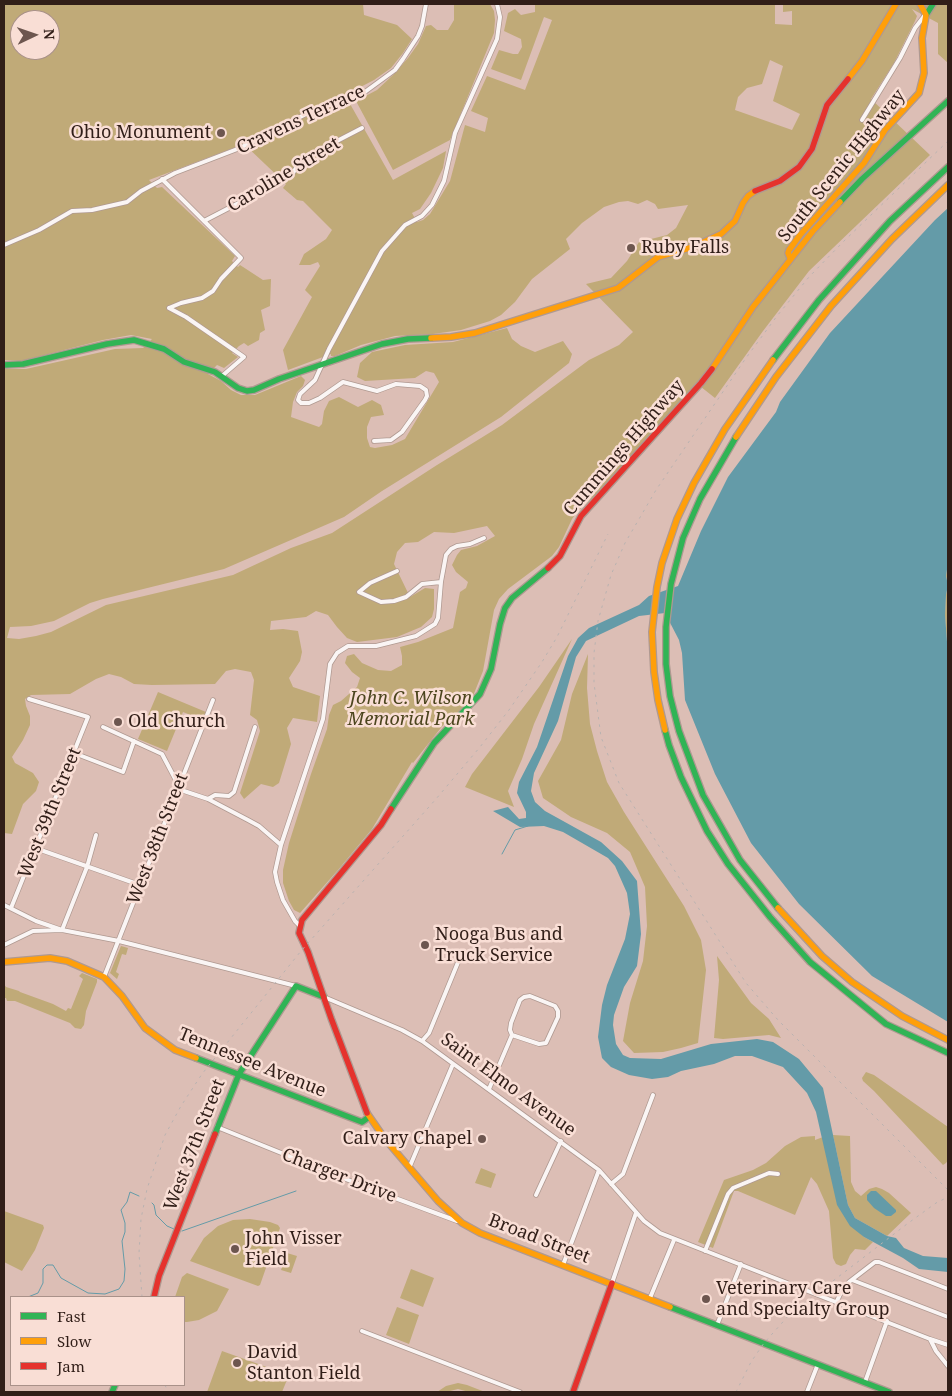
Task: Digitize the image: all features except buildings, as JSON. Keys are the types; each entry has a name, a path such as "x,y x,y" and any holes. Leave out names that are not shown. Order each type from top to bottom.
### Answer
{"main road":[{"name":"South Scenic Highway","path":"4,365 23,364 107,344 134,340 156,346 190,365 209,370 222,376 238,388 248,391 392,342 475,333 618,288 658,257 693,247 721,234 735,222 748,196 754,191 795,172 806,159 817,138 827,105 862,61 896,4"},
{"path":"920,4 926,15 933,4"},
{"name":"South Scenic Highway","path":"790,258 789,250 800,235 864,164 886,130 920,93 924,73 922,38 926,15"},
{"name":"Cummings Highway","path":"300,926 308,912 381,825 434,744 480,694 491,669 505,608 512,598 560,556 581,516 692,393 720,357 753,307 790,258 862,180 948,101"},
{"path":"948,167 890,221 819,300 764,370 725,429 694,483 667,546 656,587 652,632 655,681 669,745 681,778 707,831 728,864 770,917 810,962 886,1024 948,1053"},
{"path":"948,185 892,239 831,306 776,377 730,446 700,499 683,538 671,584 666,627 666,664 670,696 678,731 703,795 740,860 784,915 822,956 852,982 902,1016 948,1040"},
{"name":"Broad Street","path":"300,926 299,933 369,1117 385,1139 438,1201 462,1223 480,1233 889,1392"},
{"name":"Tennessee Avenue","path":"4,962 51,959 67,961 104,977 122,996 145,1028 175,1050 362,1122 369,1117"},
{"name":"Saint Elmo Avenue","path":"296,986 324,997"},
{"name":"West 37th Street","path":"154,1296 159,1276 239,1074 296,986"},
{"path":"573,1392 612,1284"}],"street":[{"name":"Cravens Terrace","path":"4,245 39,230 72,210 92,210 126,202 162,179 240,148 304,115 329,105 358,97 395,70 412,47 422,26 426,4"},
{"path":"374,441 391,440 402,432 425,400 427,396 426,390 420,386 396,384 377,391 343,382 309,404 298,400 300,394 315,380 324,364 329,349 382,252 405,224 422,216 432,205 444,181 455,133 497,39 500,17 497,4"},
{"path":"862,120 900,58 914,28 926,15"},
{"name":"Caroline Street","path":"204,221 279,182 293,173 298,163 310,155 362,128"},
{"path":"162,179 241,258 226,273 213,291 202,298 169,308 186,317 244,357 222,376"},
{"path":"300,926 283,900 275,872 281,845 323,719 330,664 337,653 348,646 376,646 416,636 435,624 438,618 441,582 446,556 451,549 484,538"},
{"path":"397,571 370,583 359,592 380,602 394,601 406,597 422,584 441,582"},
{"name":"West 39th Street","path":"10,908 88,717 29,699"},
{"name":"West 38th Street","path":"104,977 213,700"},
{"path":"103,727 162,754 181,790 208,799 259,826 281,845"},
{"path":"208,799 215,795 229,796 234,792 254,727"},
{"path":"74,753 123,772 134,741"},
{"path":"4,905 62,930 87,867 96,835"},
{"path":"35,848 140,885"},
{"name":"Saint Elmo Avenue","path":"4,945 33,931 62,930 119,941 296,986"},
{"path":"422,1041 428,1033 461,955"},
{"path":"490,1089 512,1035 510,1030 511,1023 520,1000 530,996 555,1006 558,1011 558,1017 546,1043 540,1044 512,1035"},
{"name":"Saint Elmo Avenue","path":"324,997 402,1030 422,1041 599,1170 636,1213 651,1227 674,1240 741,1264 948,1345"},
{"path":"410,1166 454,1064"},
{"path":"611,1184 623,1174 653,1095"},
{"name":"Charger Drive","path":"217,1127 368,1188 462,1223"},
{"path":"536,1195 561,1141"},
{"path":"562,1264 599,1170"},
{"path":"705,1251 728,1194 733,1188 769,1173 778,1174"},
{"path":"612,1284 636,1213"},
{"path":"650,1298 674,1240"},
{"path":"837,1301 842,1290 852,1280 871,1264 879,1262 948,1289"},
{"path":"717,1325 741,1264"},
{"path":"852,1280 948,1317"},
{"path":"865,1382 888,1322"},
{"path":"362,1331 520,1392"},
{"path":"930,1338 936,1351 948,1366"},
{"path":"807,1392 818,1364"}],"green space":[{"name":"John C. Wilson Memorial Park","path":"4,4 363,4 364,15 397,25 412,39 391,68 374,80 345,95 393,180 446,151 443,168 431,193 420,209 412,213 417,222 430,214 450,181 465,125 485,132 488,118 471,111 487,76 525,90 552,20 544,17 521,80 491,69 499,50 518,54 522,47 521,39 504,31 508,13 515,9 521,15 535,12 535,4 775,4 775,24 792,25 792,11 783,12 783,4 948,4 948,63 938,54 938,23 912,9 917,16 915,21 894,63 871,99 930,155 809,271 715,398 696,383 609,483 579,510 552,556 508,589 499,599 494,610 483,671 473,696 447,724 444,724 412,762 372,829 300,913 294,910 289,901 283,883 283,870 289,843 327,729 333,705 341,701 357,687 360,678 345,663 347,656 354,654 362,663 378,670 391,671 402,665 400,647 453,628 460,592 466,588 468,582 456,572 452,565 461,550 477,546 495,536 487,526 454,533 434,532 418,542 405,543 397,552 394,564 410,597 425,588 434,589 434,609 432,617 421,627 397,637 357,642 347,638 328,615 316,611 306,617 271,621 270,630 298,631 302,652 300,661 289,678 293,687 320,696 317,722 293,718 287,728 291,744 279,783 273,787 261,784 244,799 240,793 260,731 257,720 250,715 254,680 251,672 235,669 226,671 215,684 152,685 134,684 121,677 109,674 70,694 31,695 25,699 30,716 30,725 12,757 15,763 33,773 39,782 36,791 23,804 12,834 4,833 4,369 26,369 115,349 143,348 152,339 131,335 103,340 21,361 4,360","holes":["770,60 783,66 773,101 800,114 792,130 735,110 738,97 747,88 762,84","244,144 286,184 283,188 297,200 303,201 332,230 326,239 304,254 299,265 310,265 318,262 320,266 305,290 312,297 283,350 288,370 331,354 331,356 335,356 361,345 395,336 461,330 490,321 501,315 515,302 532,279 570,249 566,239 582,223 604,207 619,202 628,201 638,204 647,200 655,204 658,209 688,205 676,228 667,235 639,242 627,261 611,278 586,284 633,332 619,345 589,360 502,425 332,533 291,548 233,575 106,605 51,632 19,639 7,638 10,627 31,626 54,621 90,603 103,599 224,569 344,517 382,491 501,417 569,363 572,354 563,341 535,352 521,346 512,339 507,328 453,342 405,345 372,352 360,363 357,377 365,381 415,378 426,371 434,373 439,382 405,439 392,445 375,448 370,447 367,438 367,427 371,417 384,415 381,405 372,400 358,407 339,397 329,401 324,411 322,424 319,427 291,417 293,402 305,380 301,376 255,395 241,395 231,390 221,381 208,374 217,365 224,368 238,357 232,353 239,346 244,343 248,346 259,340 260,333 265,330 261,310 270,306 271,279 263,280 240,265 238,267 232,261 235,256 162,187 157,188 149,180"]},
{"path":"454,4 490,4 494,11 494,33 450,140 393,170 356,101 377,90 393,75 418,44 426,26 431,25 437,30 448,30 454,20"},
{"path":"948,563 948,585 946,576"},
{"path":"948,585 948,655 945,615"},
{"path":"572,639 534,724 508,791 514,807 465,787 472,774 539,687"},
{"path":"588,654 587,688 590,724 607,782 684,906 701,940 706,970 698,1043 663,1052 634,1053 623,1041 630,1003 643,961 647,926 645,887 630,852 607,833 571,817 543,798 538,781 561,740 572,694"},
{"path":"158,692 206,712 203,720 183,712 167,751 138,739"},
{"path":"121,946 128,948 126,955 122,954 116,972 119,974 117,979 110,973"},
{"path":"717,956 751,1003 769,1019 781,1038 769,1035 714,1038 719,980"},
{"path":"82,973 97,979 97,982 86,1011 84,1025 81,1029 15,1001 7,1001 4,998 4,984 6,987 53,1004 66,1011 68,1008 71,1009 83,979 79,976"},
{"path":"866,1072 874,1075 948,1127 948,1160 946,1163 943,1165 863,1081 862,1078"},
{"path":"833,1135 850,1136 851,1182 855,1191 861,1196 869,1189 876,1187 882,1189 911,1213 887,1236 855,1218 848,1205"},
{"path":"815,1136 815,1140 823,1137 838,1205 864,1237 873,1242 865,1250 855,1249 846,1264 841,1266 836,1264 833,1258 829,1211 817,1184 811,1177 795,1215 734,1191 713,1248 698,1242 724,1180 753,1170 766,1163 785,1146 801,1137"},
{"path":"481,1168 496,1174 491,1188 475,1183"},
{"path":"4,1211 43,1225 44,1228 35,1250 22,1271 4,1262"},
{"name":"John Visser Field","path":"250,1219 270,1222 278,1225 280,1228 260,1285 258,1286 190,1261 204,1238 218,1226 233,1220"},
{"path":"287,1253 297,1256 291,1273 281,1270"},
{"path":"411,1269 434,1278 423,1307 400,1298"},
{"path":"187,1273 229,1289 217,1311 199,1320 185,1322 185,1296 175,1296 182,1277"},
{"path":"397,1307 419,1315 409,1344 386,1335"},
{"name":"David Stanton Field","path":"222,1351 289,1375 282,1392 207,1392"},
{"path":"458,1383 485,1392 469,1392 458,1389 437,1392 446,1386"}],"water":[{"path":"948,208 948,563 946,576 948,585 945,615 948,655 948,1022 872,976 799,904 751,843 715,774 685,700 682,653 679,640 665,613 639,616 586,641 576,657 558,721 534,773 531,791 535,802 545,811 601,842 622,861 637,881 641,934 637,966 624,987 614,1015 613,1025 616,1044 623,1055 630,1058 661,1059 711,1044 757,1039 773,1042 799,1059 823,1088 848,1205 855,1218 887,1236 896,1238 904,1248 923,1256 948,1258 948,1272 919,1269 864,1237 850,1226 837,1205 816,1112 807,1093 783,1067 752,1056 735,1056 714,1064 681,1071 668,1077 652,1079 629,1075 611,1067 602,1058 598,1037 602,1005 607,985 625,939 630,914 627,893 615,866 608,858 563,832 544,826 520,827 493,811 508,807 519,819 526,818 526,812 517,793 519,782 537,747 568,656 578,638 589,628 639,605 649,596 678,586 701,531 728,477 776,412 780,402 830,333"},
{"path":"871,1191 876,1191 896,1212 891,1216 886,1216 874,1208 867,1200 867,1195"}],"waterway":[{"path":"502,854 515,830 528,826"},
{"path":"182,1231 296,1191"},
{"path":"30,1296 38,1293 43,1283 43,1269 47,1265 53,1265 61,1278 88,1293 105,1294 119,1289 124,1281 125,1269 122,1241 125,1223 121,1210 127,1202 130,1192 139,1196"},
{"path":"152,1203 156,1215 167,1226 174,1229"}],"railway":[{"path":"948,141 809,277 746,358 656,490 625,543 611,575 598,621 594,653 594,683 601,737 619,783 746,983 778,1020 948,1190"},
{"path":"142,1296 139,1253 141,1219 147,1189 165,1135 181,1106 202,1074 301,951 436,799 509,710 557,637 608,534"},
{"path":"736,1392 751,1362 764,1343 790,1314 907,1224 936,1203 948,1197"},
{"path":"165,1386 168,1392"}],"traffic: fast":[{"path":"926,15 933,4"},
{"path":"840,202 862,179 948,101"},
{"path":"773,360 819,300 890,221 948,167"},
{"path":"4,365 23,364 107,344 134,340 164,349 184,362 215,372 238,388 247,391 382,344 408,339 431,338"},
{"path":"736,437 700,499 683,538 671,584 666,627 666,664 670,696 679,731 703,795 740,860 778,908"},
{"path":"391,809 434,743 480,694 491,669 505,608 512,598 548,568"},
{"path":"665,730 681,777 707,831 728,864 770,917 810,962 886,1024 948,1053"},
{"path":"215,1134 239,1074 296,986 324,997"},
{"path":"196,1058 362,1122 369,1117"},
{"path":"670,1307 889,1392"},
{"path":"112,1392 115,1386"}],"traffic: slow":[{"path":"848,79 862,61 896,4"},
{"path":"790,258 789,250 800,235 864,163 885,130 919,93 924,73 922,38 926,15 920,4"},
{"path":"736,437 776,377 831,306 892,239 948,185"},
{"path":"431,338 475,333 618,288 658,257 693,247 721,234 735,221 743,203 755,191"},
{"path":"712,369 753,307 813,231 840,202"},
{"path":"665,730 654,672 652,632 657,587 662,563 677,519 694,483 725,429 773,360"},
{"path":"778,908 822,956 852,982 902,1016 948,1040"},
{"path":"4,962 50,958 67,961 104,977 122,996 145,1028 175,1050 196,1058"},
{"path":"367,1113 385,1139 438,1201 462,1223 480,1233 670,1307"}],"traffic: jam":[{"path":"755,191 780,181 799,167 812,149 827,105 848,79"},
{"path":"548,568 560,556 581,516 712,369"},
{"path":"367,1113 308,952 299,933 302,920 381,825 391,809"},
{"path":"154,1296 159,1276 215,1134"},
{"path":"573,1392 612,1283"}],"place":[{"name":"Ohio Monument","path":"221,133"},
{"name":"Ruby Falls","path":"631,248"},
{"name":"Old Church","path":"118,722"},
{"name":"Nooga Bus and Truck Service","path":"425,945"},
{"name":"Calvary Chapel","path":"482,1139"},
{"name":"John Visser Field","path":"235,1249"},
{"name":"Veterinary Care and Specialty Group","path":"706,1299"},
{"name":"David Stanton Field","path":"237,1363"}]}
